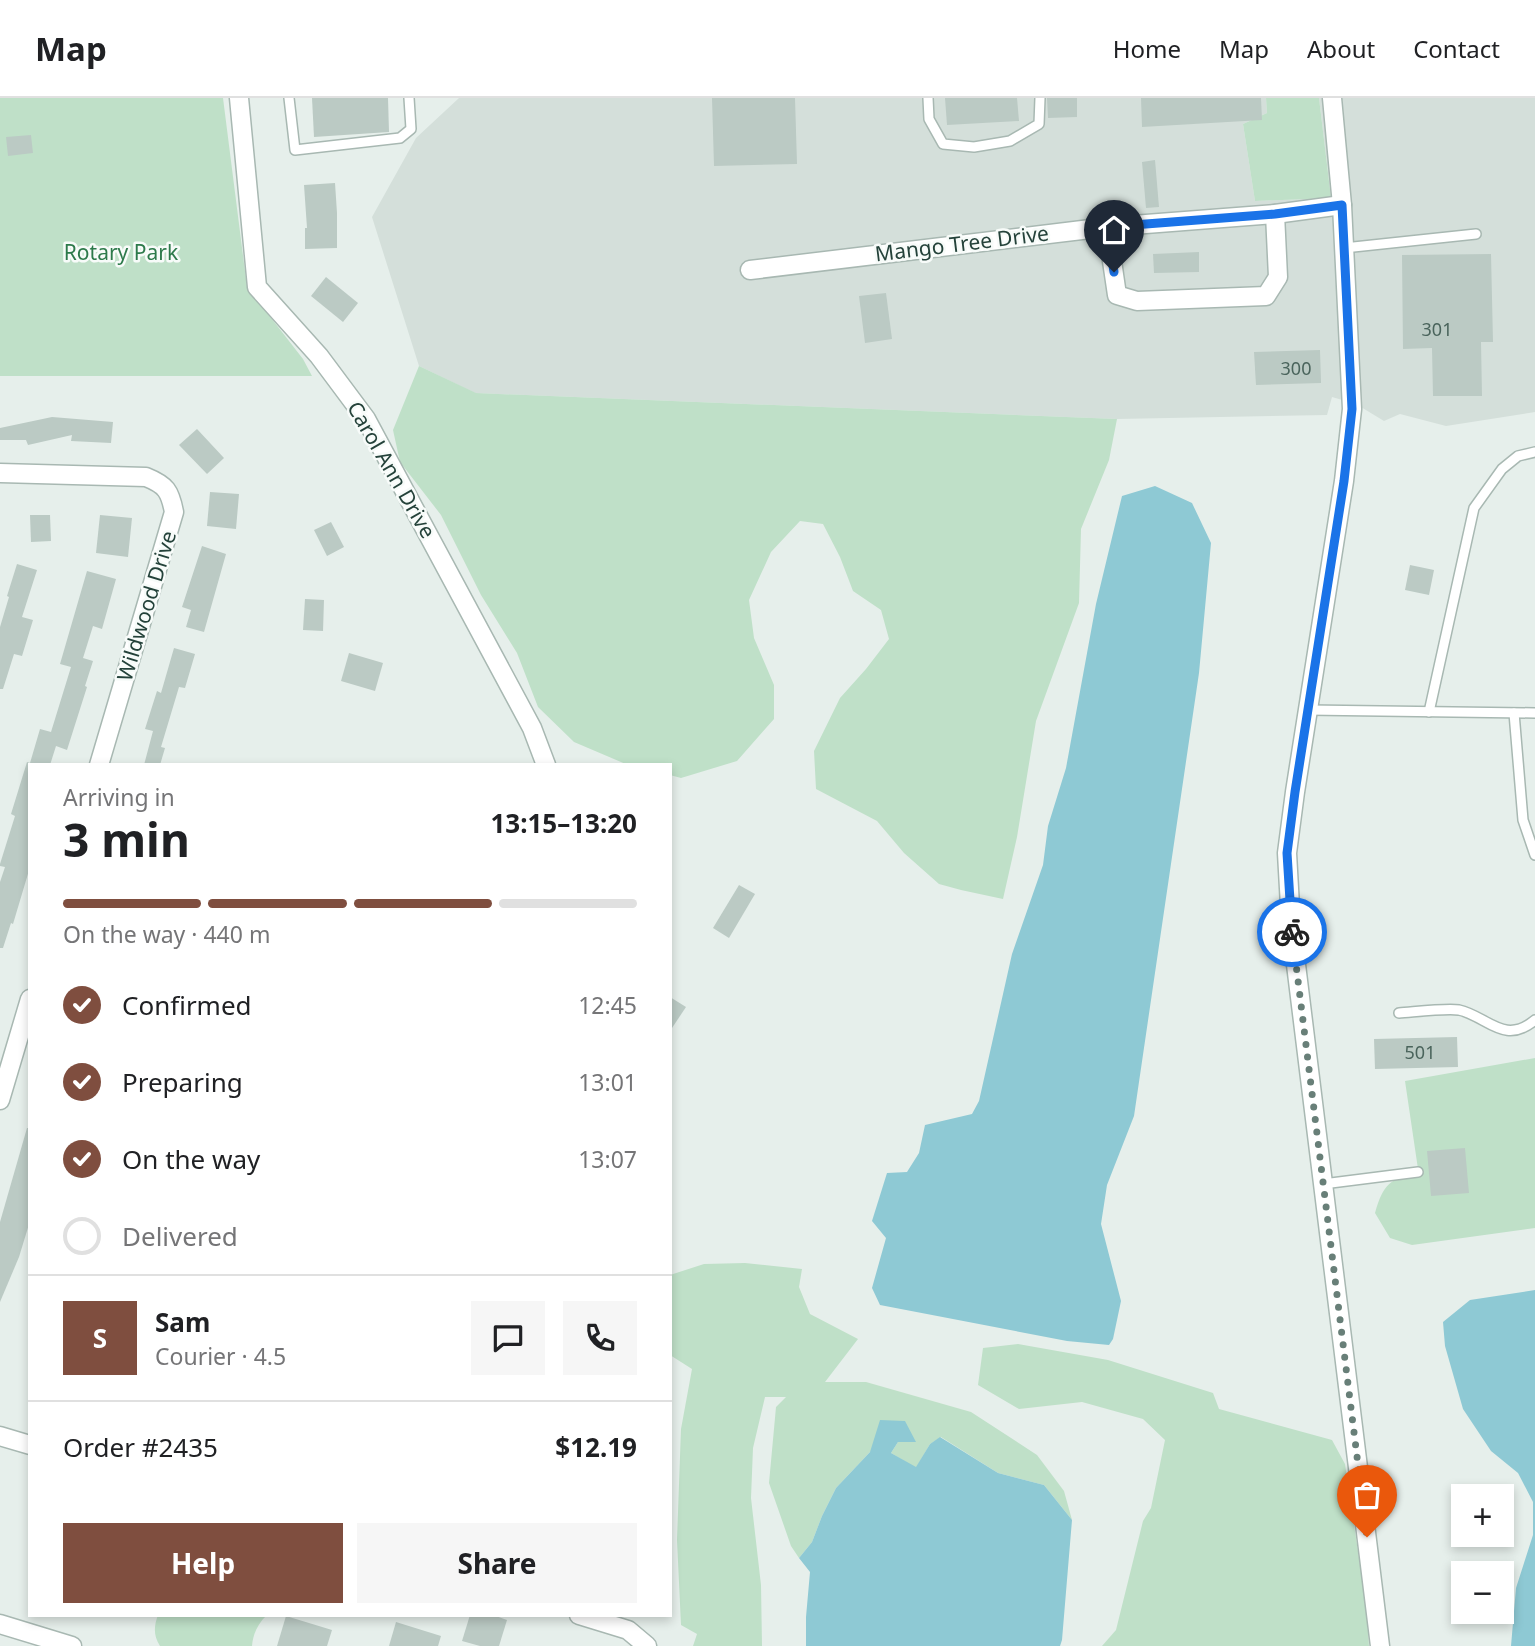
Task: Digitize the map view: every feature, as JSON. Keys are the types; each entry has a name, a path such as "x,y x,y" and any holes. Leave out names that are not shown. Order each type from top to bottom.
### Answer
{"street":[{"name":"Carol Ann Drive","path":"239,98 257,287 319,356 366,419 532,728 545,763"},
{"path":"1332,98 1342,205 1352,409 1344,481 1287,853 1291,924 1380,1646"},
{"name":"Mango Tree Drive","path":"750,270 1107,227 1275,214 1342,205"},
{"path":"1107,227 1117,295 1137,301 1266,296 1278,277 1275,214"},
{"name":"Wildwood Drive","path":"1,478 146,477 159,482 170,495 174,512 100,763"},
{"path":"0,1100 28,1006"},
{"path":"0,1436 28,1444"},
{"path":"586,1617 628,1630 648,1646"},
{"path":"0,1624 72,1646"}],"lane":[{"path":"289,98 295,150 400,138 411,129 409,98"},
{"path":"928,98 929,120 943,144 974,147 1010,141 1038,124 1040,98"},
{"path":"1344,248 1476,234"},
{"path":"1429,712 1474,508 1502,469 1518,456 1535,452"},
{"path":"1308,710 1535,713"},
{"path":"1514,713 1523,820 1535,855"},
{"path":"1399,1013 1457,1010 1471,1014 1497,1029 1515,1030 1528,1026 1535,1020"},
{"path":"1323,1184 1418,1172"}],"shaded area":[{"path":"459,98 1266,98 1267,113 1243,124 1255,201 1331,198 1319,98 1535,98 1535,412 1446,426 1400,414 1384,421 1356,404 1332,397 1327,415 1117,419 475,393 419,366 372,217 416,138"}],"green space":[{"name":"Rotary Park","path":"0,98 223,98 247,287 303,359 312,376 0,376"},
{"path":"1266,98 1319,98 1331,198 1255,201 1243,124 1267,113"},
{"path":"419,366 476,393 1117,419 1109,460 1081,529 1079,603 1036,721 1017,837 1003,899 939,884 904,853 877,821 816,789 814,751 840,698 889,639 881,610 853,591 823,524 800,521 771,552 749,600 754,638 774,685 774,719 737,761 681,778 672,776 672,763 623,763 574,742 538,707 517,653 481,595 441,515 400,462 393,430"},
{"path":"1535,1058 1535,1228 1412,1245 1390,1238 1375,1213 1381,1195 1389,1184 1418,1169 1405,1081"},
{"path":"745,1263 802,1269 799,1287 810,1314 858,1339 825,1382 866,1382 971,1412 1037,1455 1064,1491 1072,1520 1044,1485 998,1473 941,1437 930,1444 916,1468 891,1453 905,1421 870,1452 836,1488 812,1542 799,1558 791,1546 769,1483 776,1407 786,1397 765,1397 753,1448 751,1498 761,1585 762,1646 693,1646 697,1634 681,1625 677,1540 681,1429 692,1369 672,1356 672,1274 704,1264"},
{"path":"1018,1344 1108,1360 1213,1393 1219,1409 1332,1440 1345,1464 1366,1605 1369,1646 1102,1646 1116,1630 1143,1521 1151,1508 1165,1440 1143,1419 1082,1402 1019,1409 978,1385 983,1348"},
{"path":"158,1617 265,1617 256,1629 252,1646 160,1646 156,1638"}],"water":[{"path":"1155,486 1192,503 1211,543 1199,673 1134,1116 1107,1185 1101,1224 1121,1301 1113,1339 1109,1345 1067,1341 880,1305 872,1288 886,1238 872,1221 887,1173 907,1172 919,1153 925,1125 972,1114 979,1101 1012,954 1043,865 1048,826 1066,768 1096,604 1122,496"},
{"path":"1535,1290 1535,1646 1511,1646 1516,1588 1533,1535 1533,1502 1518,1473 1491,1451 1463,1409 1445,1346 1443,1322 1470,1300"},
{"path":"880,1420 905,1421 916,1442 898,1442 891,1453 916,1467 930,1444 940,1437 998,1473 1044,1485 1072,1520 1060,1646 806,1646 810,1572 799,1558 812,1542 836,1488 870,1452"}],"building":[{"path":"312,98 388,98 389,132 314,137"},
{"path":"712,98 795,98 797,164 714,166"},
{"path":"945,98 1017,98 1019,121 947,125"},
{"path":"1047,98 1077,98 1077,117 1048,118"},
{"path":"1141,98 1261,98 1262,120 1142,127"},
{"path":"31,135 33,153 8,156 6,137"},
{"path":"1155,160 1159,207 1146,208 1142,162"},
{"path":"335,183 337,248 305,249 307,228 304,185"},
{"path":"1199,252 1199,272 1154,273 1153,254"},
{"path":"1491,254 1493,342 1481,342 1482,396 1433,396 1432,348 1403,349 1402,255"},
{"path":"326,277 358,303 343,322 311,296"},
{"path":"886,293 892,339 865,343 859,296"},
{"path":"1320,350 1321,383 1256,385 1254,352"},
{"path":"52,417 113,422 111,443 71,441 72,435 28,445 26,440 0,440 0,428"},
{"path":"197,429 224,458 207,474 179,445"},
{"path":"210,492 239,494 236,529 207,526"},
{"path":"30,515 50,515 51,541 31,542"},
{"path":"100,515 132,518 128,557 96,553"},
{"path":"331,522 344,547 327,556 314,530"},
{"path":"202,546 226,554 204,632 186,627 191,610 182,607"},
{"path":"17,564 37,570 22,617 33,620 22,656 14,654 3,689 0,689 0,627"},
{"path":"1410,565 1434,570 1429,595 1405,590"},
{"path":"87,571 116,579 102,629 93,626 83,658 93,661 67,750 56,746 51,763 30,763 40,729 51,732 71,667 60,664"},
{"path":"305,599 324,600 323,631 303,630"},
{"path":"174,648 195,654 185,688 179,687 161,747 165,748 161,763 145,763 153,731 145,729 157,691 161,693"},
{"path":"349,653 383,663 375,691 341,681"},
{"path":"27,762 30,763 28,874 13,924 11,923 3,948 0,948 0,882 5,867 0,864 15,816 11,814"},
{"path":"739,885 755,894 729,938 713,928"},
{"path":"672,998 686,1007 672,1028"},
{"path":"1457,1037 1458,1067 1375,1069 1374,1039"},
{"path":"28,1128 28,1228 0,1302 0,1222"},
{"path":"1465,1148 1469,1193 1431,1196 1427,1151"},
{"path":"286,1617 332,1630 327,1646 277,1646"},
{"path":"469,1617 499,1617 507,1620 499,1646 480,1646 462,1641"},
{"path":"396,1622 441,1636 438,1646 389,1646"}],"way so far":[{"path":"1292,932 1367,1537"}],"route":[{"path":"1114,272 1107,227 1275,214 1342,205 1352,409 1344,481 1287,853 1292,932"}]}
